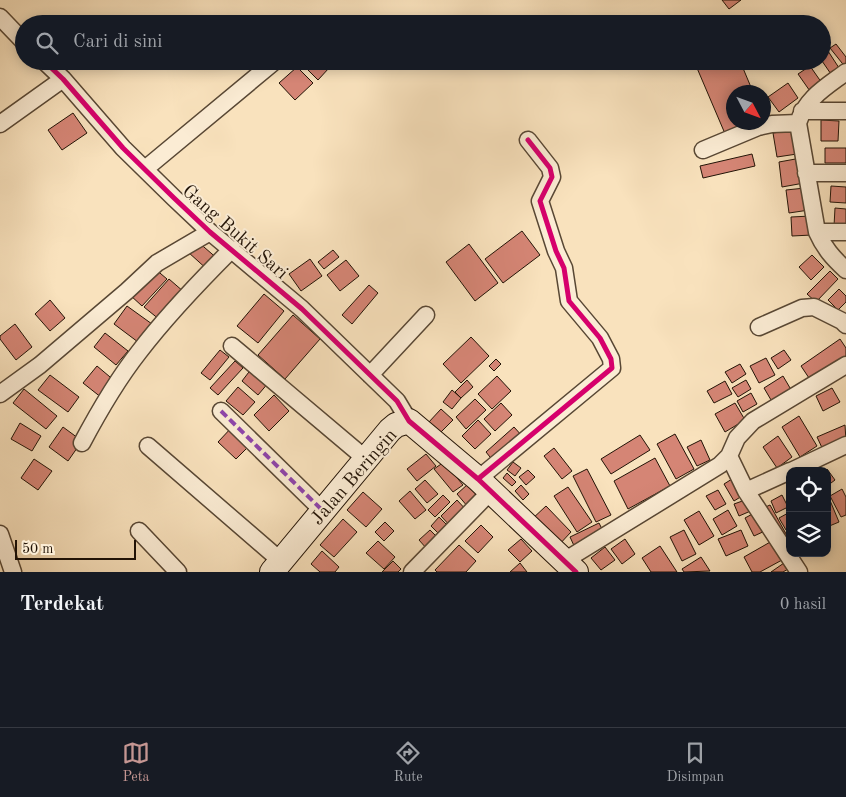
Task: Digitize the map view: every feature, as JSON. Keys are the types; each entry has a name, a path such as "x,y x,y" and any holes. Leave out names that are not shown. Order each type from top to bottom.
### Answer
{"street":[{"path":"0,18 15,33"},
{"name":"Gang Bukit Sari","path":"54,70 123,148 210,232 302,309 399,404 409,421"},
{"path":"145,169 264,70"},
{"path":"846,72 814,96 800,117 806,173 817,232 823,246 846,270"},
{"path":"0,124 63,79"},
{"path":"704,150 758,127 800,117 846,111"},
{"path":"412,572 484,485 612,368 611,359 600,338 569,300 564,268 556,251 540,201 552,177 550,168 528,140"},
{"path":"806,173 846,173"},
{"path":"0,394 40,364 157,263 210,232"},
{"path":"817,232 846,232"},
{"path":"82,443 103,404 139,352 163,322 232,249"},
{"path":"759,327 802,308 814,307 842,321 846,325"},
{"path":"370,375 426,316"},
{"path":"232,346 366,459"},
{"path":"570,567 720,465 729,456 737,438 753,421 846,365"},
{"path":"221,411 322,510"},
{"name":"Jalan Beringin","path":"276,567 390,430 396,425 409,421 484,485 570,567"},
{"path":"799,467 846,445"},
{"path":"148,446 276,567"},
{"path":"729,456 746,491 776,540 799,572"},
{"path":"746,491 786,473"},
{"path":"139,531 178,572"},
{"path":"0,534 13,572"}],"building":[{"path":"722,0 741,0 729,9"},
{"path":"836,44 846,57 846,68 831,49"},
{"path":"831,56 841,71 833,77 828,70 831,70"},
{"path":"294,70 300,70 313,83 295,100 279,83"},
{"path":"308,70 327,70 318,80"},
{"path":"698,70 744,70 750,85 726,85 726,130 739,130 726,136"},
{"path":"804,70 813,70 824,86 812,94 798,74"},
{"path":"788,83 798,98 779,112 771,101 771,95"},
{"path":"73,113 87,133 62,150 48,130"},
{"path":"821,120 839,121 838,141 821,141"},
{"path":"793,130 797,154 777,157 773,133"},
{"path":"825,148 846,148 846,163 825,163"},
{"path":"752,154 755,166 703,178 700,166"},
{"path":"801,158 804,183 782,187 779,162"},
{"path":"831,186 846,187 846,203 830,202"},
{"path":"805,188 809,210 789,213 786,190"},
{"path":"835,208 846,209 846,226 834,226"},
{"path":"811,216 812,235 792,236 791,217"},
{"path":"522,231 540,255 503,283 485,259"},
{"path":"197,241 219,260 209,271 188,252"},
{"path":"469,244 498,283 475,301 446,262"},
{"path":"333,250 339,257 324,269 318,262"},
{"path":"812,255 824,267 811,280 799,267"},
{"path":"310,259 322,276 301,291 289,274"},
{"path":"346,260 359,276 340,291 327,275"},
{"path":"154,268 167,279 142,306 130,295"},
{"path":"830,271 838,279 816,302 807,294"},
{"path":"169,279 184,292 160,320 144,307"},
{"path":"369,285 378,293 352,324 342,315"},
{"path":"839,289 846,296 846,302 838,310 828,300"},
{"path":"264,294 284,311 258,343 237,326"},
{"path":"50,300 65,318 50,331 35,314"},
{"path":"127,306 152,324 138,342 114,324"},
{"path":"293,315 320,339 285,379 258,355"},
{"path":"15,324 32,347 16,360 0,339 0,336"},
{"path":"105,333 128,351 116,365 94,347"},
{"path":"471,337 489,356 461,383 443,364"},
{"path":"840,339 846,348 846,356 811,381 801,366"},
{"path":"220,350 229,357 210,380 201,373"},
{"path":"784,350 791,360 778,369 771,358"},
{"path":"766,358 775,375 759,383 750,366"},
{"path":"496,359 501,364 494,371 489,366"},
{"path":"235,361 243,368 218,395 210,388"},
{"path":"740,364 746,374 732,383 725,372"},
{"path":"97,366 116,382 102,398 83,383"},
{"path":"252,368 269,382 258,395 242,381"},
{"path":"50,375 79,397 68,412 38,390"},
{"path":"497,376 511,391 492,409 478,394"},
{"path":"783,376 793,393 774,405 764,388"},
{"path":"467,380 473,387 461,398 455,392"},
{"path":"746,380 751,389 738,397 732,388"},
{"path":"725,381 732,394 714,403 707,391"},
{"path":"238,387 255,402 243,415 226,401"},
{"path":"832,388 840,402 823,411 816,396"},
{"path":"24,389 57,416 46,429 13,403"},
{"path":"452,390 461,398 452,409 443,402"},
{"path":"751,393 757,404 743,412 737,401"},
{"path":"274,395 289,411 269,431 254,415"},
{"path":"475,399 486,410 466,429 456,417"},
{"path":"501,403 512,415 495,431 484,419"},
{"path":"735,403 745,420 725,432 715,414"},
{"path":"441,409 453,420 439,434 428,423"},
{"path":"799,416 817,446 800,457 782,427"},
{"path":"478,420 491,434 475,449 462,436"},
{"path":"20,423 41,436 32,451 11,439"},
{"path":"845,425 846,441 824,452 817,437"},
{"path":"233,426 251,444 236,459 218,442"},
{"path":"63,427 82,441 68,461 49,447"},
{"path":"514,427 523,437 494,462 486,452"},
{"path":"675,434 694,469 676,479 657,444"},
{"path":"640,435 650,450 611,474 601,459"},
{"path":"778,436 792,457 777,468 763,447"},
{"path":"701,440 710,460 697,466 687,447"},
{"path":"554,448 572,471 562,479 544,456"},
{"path":"426,454 436,466 417,481 407,469"},
{"path":"655,458 670,486 628,509 614,481"},
{"path":"34,459 52,471 38,490 21,478"},
{"path":"444,462 463,485 453,492 434,469"},
{"path":"513,462 521,468 515,476 507,470"},
{"path":"587,469 611,515 596,522 573,476"},
{"path":"528,470 535,477 526,485 519,477"},
{"path":"507,473 516,482 512,486 503,478"},
{"path":"831,474 835,480 831,483"},
{"path":"732,479 742,496 734,501 724,484"},
{"path":"425,480 438,494 427,503 415,489"},
{"path":"468,484 479,497 468,507 457,494"},
{"path":"521,485 529,494 523,500 515,491"},
{"path":"568,487 592,522 577,532 554,496"},
{"path":"842,489 846,497 846,515 841,517 831,495"},
{"path":"718,490 726,504 715,510 706,496"},
{"path":"410,491 426,510 415,519 399,501"},
{"path":"363,492 382,509 366,527 347,510"},
{"path":"443,495 450,502 435,517 428,510"},
{"path":"782,495 786,508 776,513 771,501"},
{"path":"748,499 753,510 739,516 734,504"},
{"path":"457,500 468,512 452,528 441,516"},
{"path":"831,503 839,522 831,525"},
{"path":"770,505 786,534 786,542 761,509"},
{"path":"546,506 571,532 557,547 531,520"},
{"path":"728,510 737,526 722,535 713,519"},
{"path":"699,511 714,536 699,545 684,520"},
{"path":"758,511 767,530 754,536 745,518"},
{"path":"786,514 786,530 779,518"},
{"path":"439,517 449,527 441,536 431,526"},
{"path":"343,519 357,532 334,557 320,545"},
{"path":"385,522 394,531 384,541 375,532"},
{"path":"599,523 605,535 576,550 570,537"},
{"path":"481,525 493,537 478,553 465,541"},
{"path":"430,530 439,539 427,549 419,540"},
{"path":"684,530 696,554 682,561 670,537"},
{"path":"741,530 748,546 726,556 718,539"},
{"path":"521,539 532,551 520,562 508,550"},
{"path":"625,539 635,554 622,564 611,549"},
{"path":"378,541 395,557 384,569 366,553"},
{"path":"772,541 782,560 760,572 752,572 744,557"},
{"path":"459,545 476,561 466,572 437,572 435,570"},
{"path":"660,546 677,572 651,572 642,558"},
{"path":"605,547 615,560 601,570 591,558"},
{"path":"322,551 339,567 335,572 320,572 311,564"},
{"path":"701,557 710,571 684,572 682,569"},
{"path":"393,561 401,569 398,572 382,572"},
{"path":"520,563 527,572 510,572"},
{"path":"784,563 788,569 783,572 771,572"}],"marked path":[{"path":"221,411 322,510"}],"cycle path":[{"path":"54,70 123,148 174,198 210,232 302,309 397,401 409,421 478,479 576,572"},
{"path":"478,479 612,368 611,359 600,338 569,301 564,268 556,251 540,201 552,177 550,168 528,140"}]}
